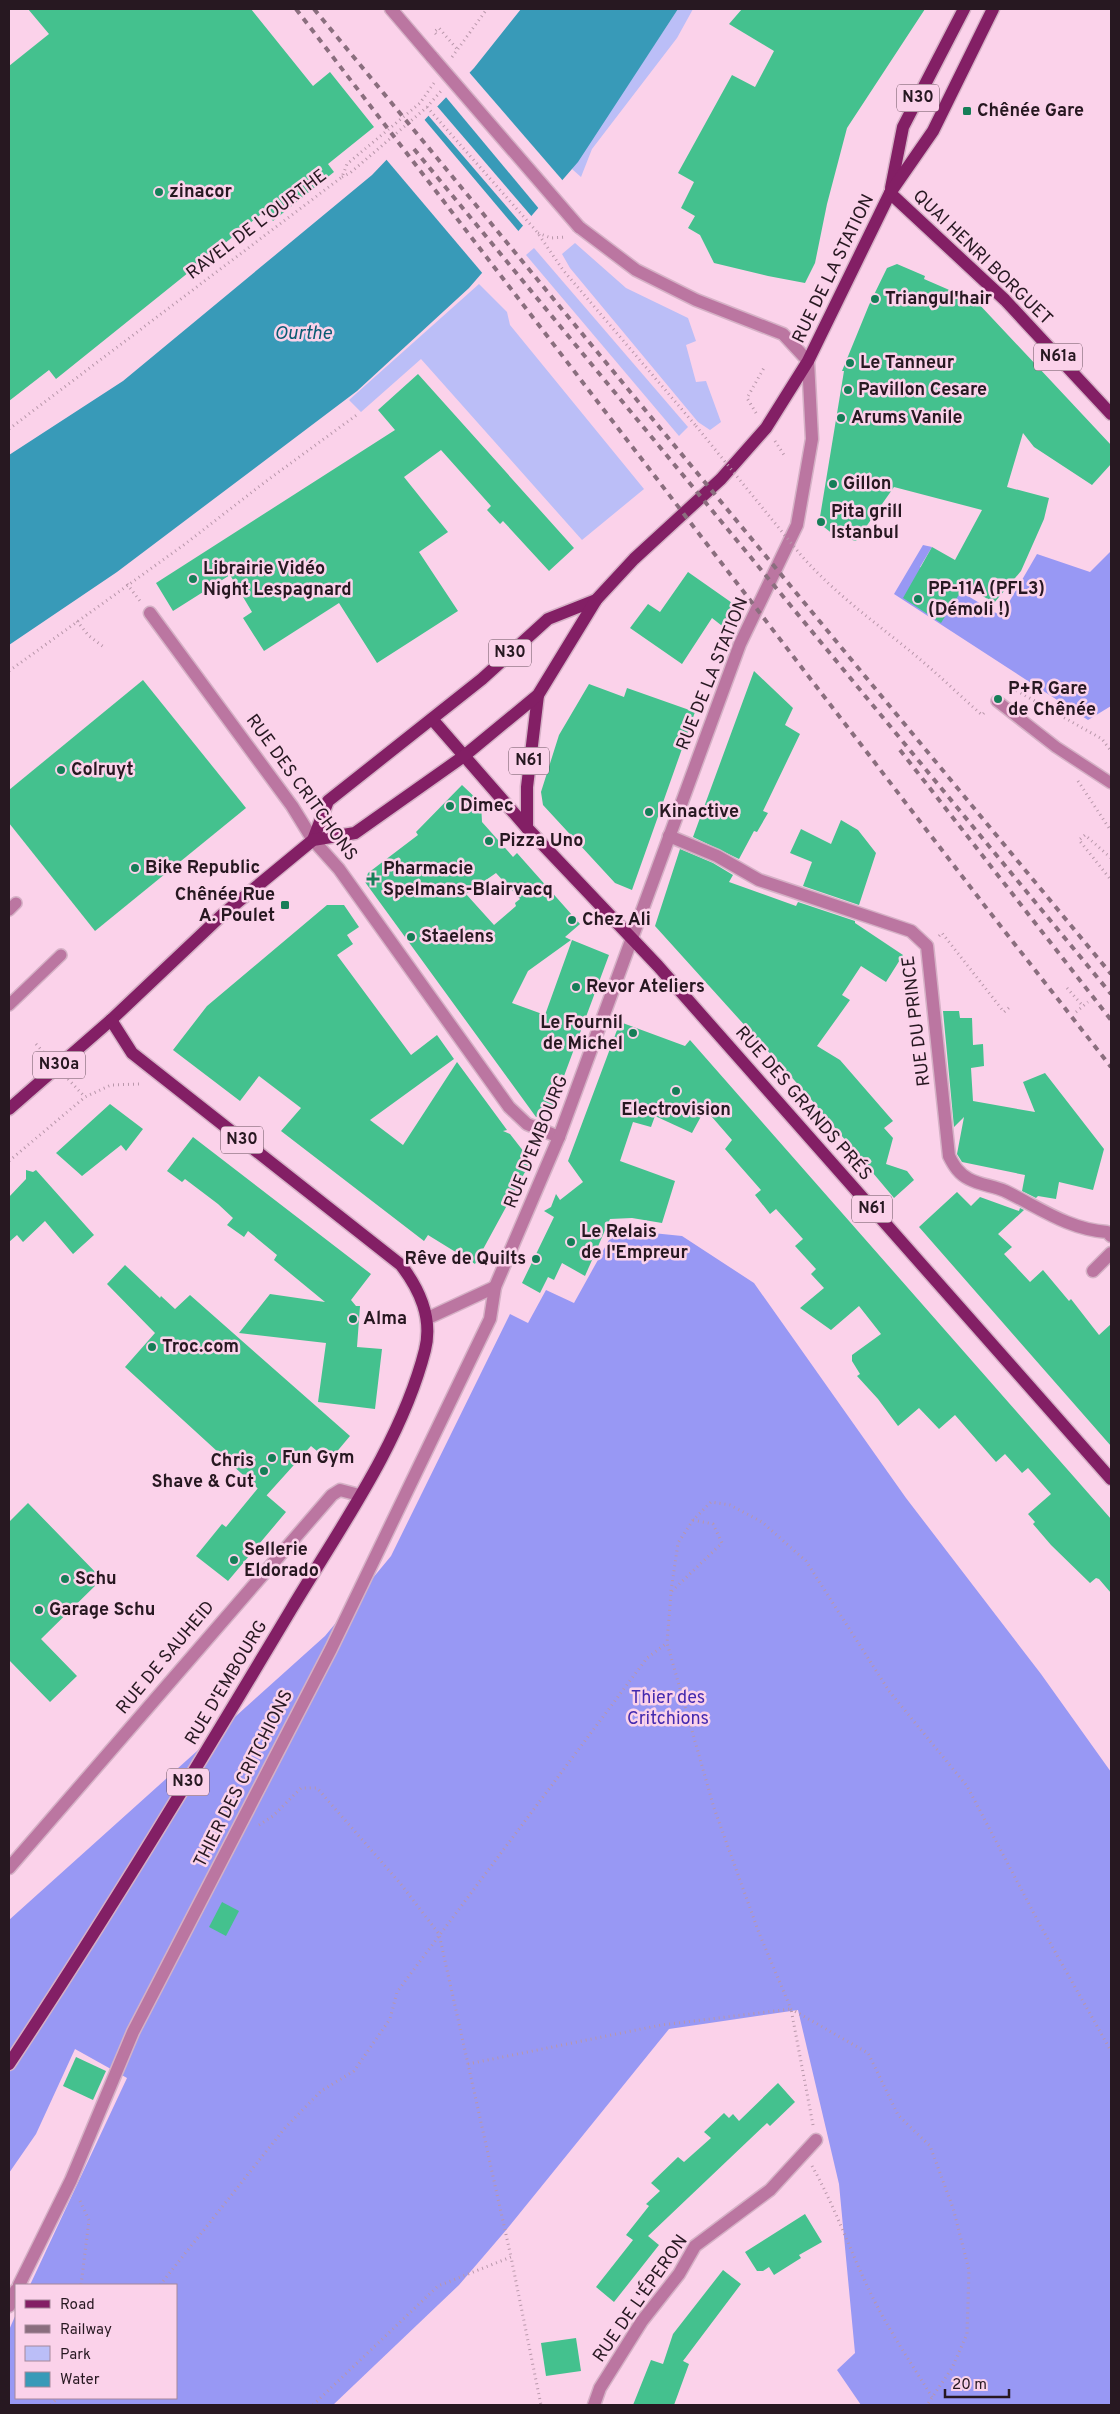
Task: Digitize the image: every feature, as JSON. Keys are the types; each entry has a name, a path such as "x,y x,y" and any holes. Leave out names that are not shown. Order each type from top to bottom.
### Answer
{"main road":[{"name":"RUE DE LA STATION","path":"890,193 903,127 964,9"},
{"name":"RUE DE LA STATION","path":"808,361 890,193 933,131 993,9"},
{"name":"QUAI HENRI BORGUET","path":"890,193 1005,300 1111,414"},
{"name":"N30","path":"313,840 355,833 464,756 538,695 596,600 634,559 721,479 766,428 808,361"},
{"name":"N30","path":"359,1495 397,1425 426,1349 428,1318 415,1284 401,1265 132,1053 111,1020 222,915 313,840 328,801 482,678 548,620 596,600"},
{"name":"N61","path":"527,828 526,787 538,695"},
{"name":"RUE DES GRANDS PRÉS","path":"432,719 527,828 632,938 1111,1479"},
{"name":"N30a","path":"9,1109 111,1020"},
{"name":"RUE D'EMBOURG","path":"9,2064 166,1821 359,1495"}],"street":[{"name":"RUE DE LA STATION","path":"391,9 576,230 636,270 696,300 783,334 808,361 812,439 797,525 740,644 632,938"},
{"name":"RUE DES CRITCHONS","path":"150,613 292,806 313,840 339,869 509,1107 527,1124 560,1137"},
{"name":"RUE DU PRINCE","path":"669,836 717,856 759,880 911,931 927,946 949,1156 955,1169 968,1179 1004,1190 1040,1212 1087,1231 1108,1232 1111,1236"},
{"name":"RUE D'EMBOURG","path":"495,1288 560,1137 632,938"},
{"path":"1093,1271 1111,1253"},
{"path":"428,1318 495,1288"},
{"name":"THIER DES CRITCHIONS","path":"19,2284 71,2180 133,2032 331,1649 470,1362 490,1319 495,1288"},
{"name":"RUE DE SAUHEID","path":"9,1868 332,1495 340,1490 359,1495"},
{"name":"RUE DE L'ÉPERON","path":"594,2405 600,2388 642,2321 679,2274 695,2246 770,2190 816,2140"},
{"path":"9,2306 15,2292"}],"lane":[{"path":"996,701 1056,747 1111,783"},
{"path":"9,1005 61,955"}],"path":[{"path":"448,63 487,9"},
{"path":"440,39 434,32 438,28 457,49"},
{"name":"RAVEL DE L'OURTHE","path":"9,429 342,177 348,164 420,103 439,77"},
{"path":"342,177 350,173 427,107 441,91"},
{"path":"427,107 537,232 562,270 696,426 822,580 912,652 982,715"},
{"path":"537,232 551,238 562,238 576,230"},
{"path":"747,398 765,366"},
{"path":"9,671 186,544 265,482 358,414"},
{"path":"77,621 88,635 105,648"},
{"path":"996,701 1010,687 1102,739 1111,750"},
{"path":"1076,778 1111,830"},
{"path":"1111,858 1085,835 1079,840 1111,880"},
{"path":"927,946 942,933 1004,1012 1011,1006"},
{"path":"1067,988 1083,1006"},
{"path":"1076,1012 1088,1002"},
{"path":"9,1161 84,1097 111,1085 139,1084"},
{"path":"816,2140 791,2009 759,1933 714,1808 666,1643 678,1543 693,1520 711,1502 730,1505 762,1522 806,1561 889,1691 967,1786 1040,1925 1111,2051"},
{"path":"671,1592 722,1543 713,1524 693,1520"},
{"path":"161,2284 284,2130 320,2091 354,2071 390,2019 397,1992 439,1934 647,1658 666,1643"},
{"path":"242,1821 258,1825 273,1816 301,1788 317,1788 400,1883 439,1934 511,2257 541,2405"},
{"path":"468,2064 661,2025 791,2009 868,2053 898,2115 930,2146 953,2208 969,2270 967,2334 952,2368 927,2405"},
{"path":"804,2153 832,2201 854,2260 876,2304 932,2397"},
{"path":"71,2180 89,2220 81,2284"},
{"path":"313,2405 438,2286 511,2257"}],"green space":[{"path":"678,9 693,9 677,38 592,149 581,177 572,169"},
{"path":"575,243 626,288 688,318 696,341 686,345 696,382 706,381 721,422 710,430 698,422 570,268 562,254"},
{"path":"534,248 688,427 679,436 526,255"},
{"path":"479,284 507,312 510,325 644,489 582,540 421,359 361,412 349,400"},
{"path":"923,545 932,547 920,567 1001,616 1037,554 1090,572 1111,551 1111,706 1088,720 894,594"},
{"name":"Thier des Critchions","path":"623,1230 682,1236 754,1283 906,1498 1041,1674 1111,1772 1111,2405 861,2405 837,2370 855,2353 839,2184 798,2010 669,2029 507,2229 459,2285 333,2405 9,2405 9,2330 15,2316 15,2399 178,2399 178,2284 30,2284 127,2078 75,2049 36,2134 9,2173 9,1920 325,1636 391,1556 510,1314 528,1323 546,1290 574,1303 609,1240"}],"water":[{"name":"Ourthe","path":"521,9 678,9 578,162 469,288 357,391 117,572 9,645 9,455 123,381 372,175 474,68"}],"pier":[{"path":"468,71 564,182 540,210 445,96"},
{"path":"436,105 533,218 525,228 427,114"},
{"path":"423,118 520,233 484,275 385,158"}],"building":[{"name":"zinacor","path":"28,9 251,9 313,86 330,72 374,127 328,164 334,172 273,221 265,211 56,379 49,370 9,401 9,66 49,34"},
{"path":"742,9 925,9 847,128 827,204 815,263 805,283 714,263 700,235 688,228 695,216 681,208 694,182 678,173 732,75 755,87 774,51 729,24"},
{"path":"897,264 925,276 924,279 977,302 1111,445 1111,464 1092,485 1034,447 1023,433 1007,487 1049,498 1044,519 1021,571 994,603 965,585 941,623 903,598 932,547 955,560 982,510 894,487 856,541 834,535 819,523 844,371 842,371 869,305 887,268"},
{"path":"418,374 574,548 549,571 503,521 500,524 487,510 491,506 441,450 404,477 448,532 419,552 458,611 377,663 339,603 264,651 243,618 252,612 230,575 173,611 156,583 395,430 378,410"},
{"path":"688,572 735,605 726,629 712,618 682,664 630,628 648,604 660,612"},
{"path":"754,671 793,708 785,725 800,734 763,811 768,813 757,832 754,831 739,859 693,837"},
{"path":"143,680 246,808 95,931 9,823 9,790"},
{"path":"589,684 624,697 627,688 695,712 632,890 615,883 543,805 541,792 559,735"},
{"path":"462,785 481,803 482,822 513,857 517,853 580,924 565,937 571,940 528,971 512,1003 545,1015 572,940 609,955 551,1111 536,1117 365,882 368,873 418,835 416,832","holes":["496,873 520,899 515,903 516,906 494,925 466,894"]},
{"path":"841,820 858,830 876,853 859,905 803,886 812,862 790,853 801,829 831,844"},
{"path":"680,849 713,863 733,875 729,882 796,906 798,902 855,921 855,923 903,955 886,982 861,966 842,995 850,1000 817,1046 840,1060 893,1121 884,1128 893,1138 886,1164 907,1171 914,1180 894,1198 804,1091 655,926"},
{"path":"327,905 344,905 359,927 347,935 353,944 337,955 411,1055 437,1035 454,1059 370,1120 403,1145 457,1062 507,1130 503,1131 510,1134 531,1161 475,1264 428,1235 424,1241 281,1131 301,1108 259,1076 240,1101 173,1050 207,1006"},
{"path":"943,1011 959,1011 960,1018 972,1018 973,1045 983,1044 984,1066 971,1068 973,1101 1035,1112 1023,1082 1045,1073 1104,1149 1093,1190 1059,1182 1056,1199 1038,1196 1036,1198 1022,1191 1025,1175 962,1162 957,1154 964,1117 954,1127"},
{"path":"620,1022 685,1046 690,1040 1111,1519 1111,1593 1099,1579 1096,1578 1090,1583 1051,1545 1033,1524 1035,1522 1028,1514 1051,1494 1028,1468 1022,1473 1005,1454 996,1462 955,1415 939,1429 919,1408 898,1426 878,1399 857,1376 860,1374 852,1361 852,1355 881,1334 859,1306 831,1330 800,1308 824,1288 811,1274 816,1269 795,1246 803,1239 776,1209 770,1214 755,1195 761,1190 725,1149 732,1140 705,1109 692,1133 655,1116 651,1127 633,1122 620,1161 675,1181 662,1223 632,1218 610,1219 585,1276 562,1263 554,1280 548,1277 540,1293 522,1283 554,1217 544,1211 551,1207 556,1194 560,1200 583,1182 568,1161"},
{"path":"110,1104 143,1129 126,1151 121,1145 82,1176 56,1153"},
{"path":"193,1137 371,1274 351,1300 356,1306 360,1306 357,1347 382,1349 375,1409 318,1402 326,1343 239,1333 270,1294 325,1302 274,1260 277,1255 248,1231 244,1237 227,1225 233,1218 218,1204 185,1179 182,1182 167,1171"},
{"path":"26,1170 33,1172 36,1170 94,1235 73,1254 45,1221 23,1242 17,1235 9,1242 9,1197 26,1179"},
{"path":"957,1192 971,1206 980,1197 1019,1211 1020,1208 1024,1210 998,1234 1012,1247 1004,1254 1030,1282 1043,1270 1069,1301 1071,1299 1099,1335 1111,1324 1111,1446 919,1227"},
{"path":"125,1265 160,1298 161,1296 175,1309 190,1295 350,1436 329,1461 311,1446 266,1496 125,1367 155,1333 107,1284"},
{"path":"258,1488 286,1512 228,1581 196,1556 222,1524 226,1527"},
{"name":"Garage Schu","path":"28,1503 102,1579 41,1639 77,1676 50,1702 9,1660 9,1522"},
{"path":"222,1902 239,1911 226,1936 209,1927"},
{"path":"76,2057 106,2071 93,2100 63,2086"},
{"path":"778,2083 795,2102 770,2126 767,2123 648,2236 659,2245 614,2302 596,2287 633,2240 626,2235 649,2206 646,2204 660,2191 651,2183 678,2157 684,2162 711,2138 704,2132 724,2113 729,2118 733,2114 739,2121"},
{"path":"805,2214 822,2242 799,2255 801,2258 774,2275 769,2267 763,2271 757,2271 745,2252"},
{"path":"723,2270 741,2284 683,2361 689,2364 674,2405 633,2405 651,2360 663,2364 673,2334"},
{"path":"576,2338 581,2371 546,2376 541,2343"}],"railway":[{"path":"296,9 988,910 1111,1067"},
{"path":"314,9 1111,974"},
{"path":"414,149 1111,994"},
{"path":"900,750 1111,1020"}],"place":[{"name":"Chênée Gare","path":"967,111"},
{"name":"zinacor","path":"159,192"},
{"name":"Triangul'hair","path":"875,299"},
{"name":"Le Tanneur","path":"850,363"},
{"name":"Pavillon Cesare","path":"848,390"},
{"name":"Arums Vanile","path":"841,418"},
{"name":"Gillon","path":"833,484"},
{"name":"Pita grill Istanbul","path":"821,522"},
{"name":"Librairie Vidéo Night Lespagnard","path":"193,579"},
{"name":"PP-11A (PFL3) (Démoli !)","path":"918,599"},
{"name":"P+R Gare de Chênée","path":"998,699"},
{"name":"Colruyt","path":"61,770"},
{"name":"Dimec","path":"450,806"},
{"name":"Kinactive","path":"649,812"},
{"name":"Pizza Uno","path":"489,841"},
{"name":"Bike Republic","path":"135,868"},
{"name":"Pharmacie Spelmans-Blairvacq","path":"373,879"},
{"name":"Chênée Rue A. Poulet","path":"285,905"},
{"name":"Chez Ali","path":"572,920"},
{"name":"Staelens","path":"411,937"},
{"name":"Revor Ateliers","path":"576,987"},
{"name":"Le Fournil de Michel","path":"633,1033"},
{"name":"Electrovision","path":"676,1091"},
{"name":"Le Relais de l'Empreur","path":"571,1242"},
{"name":"Rêve de Quilts","path":"536,1259"},
{"name":"Alma","path":"353,1319"},
{"name":"Troc.com","path":"152,1347"},
{"name":"Fun Gym","path":"272,1458"},
{"name":"Chris Shave & Cut","path":"264,1471"},
{"name":"Sellerie Eldorado","path":"234,1560"},
{"name":"Schu","path":"65,1579"},
{"name":"Garage Schu","path":"39,1610"}]}
